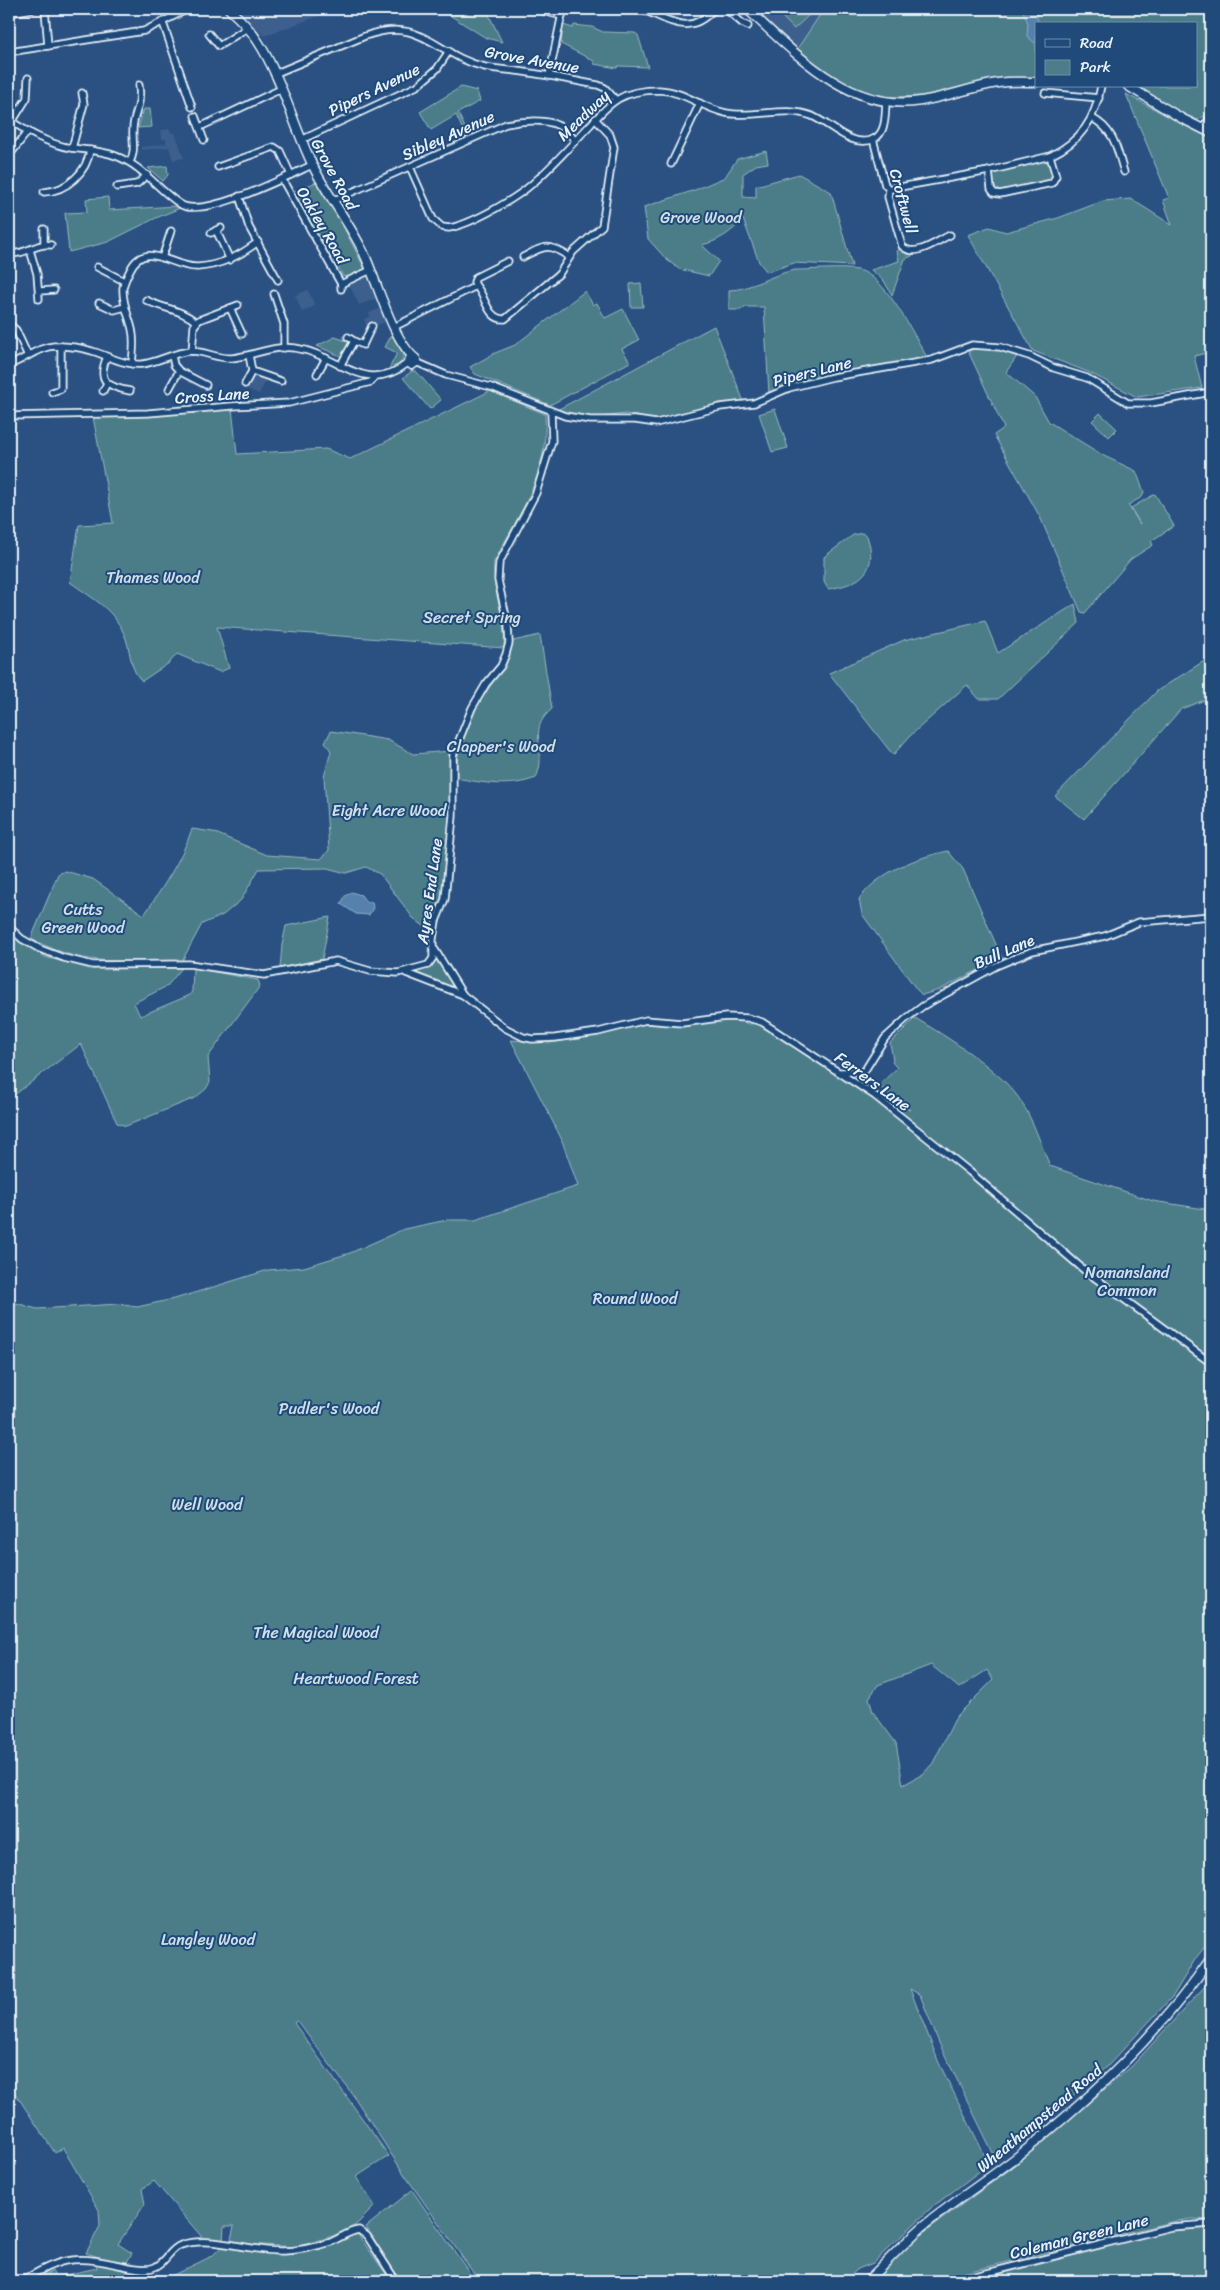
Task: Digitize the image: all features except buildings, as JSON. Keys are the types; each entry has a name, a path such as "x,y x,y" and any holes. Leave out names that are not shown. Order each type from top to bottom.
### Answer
{"street":[{"path":"9,13 33,9"},
{"path":"45,9 48,46"},
{"path":"9,52 144,31 188,9"},
{"name":"Grove Road","path":"229,9 258,41 281,89 312,164 332,202 361,246 394,327 412,360"},
{"path":"535,9 562,16"},
{"path":"549,76 564,9"},
{"path":"640,9 682,25 700,21 714,9"},
{"path":"726,9 748,26"},
{"path":"746,9 810,66 838,84 861,95 886,101 921,101 1000,83 1035,82"},
{"path":"163,23 192,108"},
{"path":"209,34 219,46 247,28"},
{"name":"Grove Avenue","path":"274,74 379,31 398,30 414,32 449,51 483,66 601,86 616,100"},
{"name":"Pipers Avenue","path":"301,140 417,86 438,69 449,51"},
{"path":"28,78 27,98 10,121 49,142 72,148 109,153 130,162 147,174 177,202 188,208 201,208 258,191 312,164"},
{"path":"130,162 135,149 133,128 140,106 139,85"},
{"path":"889,189 1050,156 1079,136 1092,118 1099,98 1100,88"},
{"path":"1132,88 1211,133"},
{"path":"200,127 281,89"},
{"name":"Meadway","path":"410,167 435,222 442,227 450,228 517,196 533,183 616,100 633,93 660,90 678,93 716,110 735,114 787,111 806,114 847,137 863,141 873,139"},
{"path":"72,148 84,104 82,93"},
{"path":"1045,93 1099,98"},
{"path":"873,139 883,128 886,101"},
{"path":"671,164 700,102"},
{"path":"195,116 204,140"},
{"path":"1203,128 1211,116"},
{"path":"1092,118 1104,125 1112,134 1124,172"},
{"path":"508,261 476,277 474,282 492,315 497,319 505,319 558,274 569,257 598,231 604,223 608,177 614,147 610,135 596,119"},
{"name":"Sibley Avenue","path":"332,202 499,126 513,123 556,124 575,140"},
{"path":"9,156 28,131"},
{"name":"Croftwell","path":"873,139 885,185 889,189 888,197 900,243 906,250 917,251 950,235"},
{"path":"218,167 274,147 280,151 291,175"},
{"path":"44,192 58,191 68,186 86,163 90,150"},
{"path":"989,170 991,189 994,193 1000,194 1052,183 1056,176 1050,156"},
{"path":"116,187 137,184 147,174"},
{"name":"Oakley Road","path":"282,179 341,287 371,270"},
{"path":"239,196 249,227 278,280"},
{"path":"44,229 44,244"},
{"path":"216,230 230,260"},
{"path":"162,258 171,231"},
{"path":"132,364 134,338 123,298 124,281 138,258 145,256 162,258 192,267 230,260 258,242"},
{"path":"9,253 19,254 44,244 51,245"},
{"path":"523,257 547,246 556,248 569,257"},
{"path":"30,250 36,266 40,299"},
{"path":"97,267 124,281"},
{"path":"394,327 476,286"},
{"path":"40,291 54,290"},
{"path":"274,294 284,324 284,348"},
{"path":"146,300 160,307 183,312 196,322"},
{"path":"99,303 114,310 125,308"},
{"path":"196,322 238,305"},
{"path":"230,308 242,334"},
{"path":"192,351 196,322"},
{"path":"9,324 16,330 28,356"},
{"path":"340,366 351,339 363,345 372,326"},
{"name":"Pipers Lane","path":"412,360 446,376 491,387 551,412 590,420 665,422 720,407 754,403 790,388 833,377 932,360 972,345 1000,347 1029,356 1054,368 1087,378 1128,403 1151,404 1211,392"},
{"path":"52,392 61,389 61,346"},
{"path":"9,364 47,347 61,346 90,350 132,364 144,364 192,351 221,358 284,348 301,349 326,358 355,374 376,376"},
{"path":"245,384 252,371 249,355"},
{"path":"172,356 174,365 179,371 206,385"},
{"path":"108,357 102,370 107,383 115,388 130,391"},
{"path":"317,374 326,358"},
{"name":"Cross Lane","path":"9,416 35,414 148,414 289,403 371,382 376,376 395,371 412,360"},
{"path":"169,389 179,371"},
{"path":"252,371 281,381"},
{"path":"102,391 107,383"},
{"name":"Ayres End Lane","path":"9,927 22,939 40,949 64,958 93,965 189,964 264,975 336,961 370,971 406,973 428,965 433,958 435,950 433,939 436,921 445,899 453,816 453,754 472,708 486,684 501,666 506,654 509,643 508,625 498,580 499,563 536,493 552,441 551,412"},
{"name":"Bull Lane","path":"841,1072 861,1072 865,1070 885,1038 912,1014 996,966 1032,951 1105,936 1139,922 1211,916"},
{"name":"Ferrers Lane","path":"435,950 463,995"},
{"name":"Ferrers Lane","path":"406,973 463,995 505,1028 522,1037 532,1039 598,1032 646,1020 682,1023 710,1018 748,1018 762,1022 875,1096 970,1172 1083,1269 1211,1363"},
{"name":"Wheathampstead Road","path":"867,2281 921,2228 1023,2152 1096,2090 1173,2011 1211,1958"},
{"name":"Coleman Green Lane","path":"955,2281 1171,2227 1211,2224"},
{"path":"22,2281 41,2269 76,2258 99,2260 136,2268 152,2268 163,2261 175,2248 187,2244 225,2244 269,2251 301,2250 330,2242 359,2230 367,2236 396,2281"}],"shaded area":[{"path":"235,9 338,9 264,36"},
{"path":"751,9 824,9 797,49"},
{"path":"1022,9 1039,9 1037,18 1039,22 1035,22 1035,43 1027,36 1028,23"},
{"path":"170,129 171,133 175,132 184,158 173,160 169,147 141,150 141,147 166,144 166,139 162,139 161,130"},
{"path":"368,275 378,298 359,305 349,284"},
{"path":"308,290 315,306 302,312 295,295"},
{"path":"381,308 387,321 375,326 366,325 364,319 370,317 369,313"},
{"path":"253,375 267,379 259,394 246,388"},
{"path":"351,892 361,895 366,902 372,902 373,908 369,915 356,914 341,904 345,896"}],"green space":[{"path":"440,9 486,9 502,42 486,38"},
{"path":"774,9 803,9 809,15 794,29"},
{"path":"824,9 1211,9 1211,112 1198,120 1167,106 1142,88 1198,88 1198,22 1035,22 1035,79 979,83 929,96 882,97 855,90 816,66 797,49"},
{"path":"563,25 573,28 574,25 592,27 603,32 635,33 638,35 648,67 618,66 617,68 594,64 594,61 561,44"},
{"path":"461,87 477,91 480,101 458,113 469,136 466,137 456,115 431,130 420,112"},
{"path":"1126,94 1211,139 1211,352 1194,356 1202,388 1137,397 1088,372 1033,351 968,235 989,227 1006,232 1058,218 1103,201 1131,199 1172,225 1163,200 1169,198"},
{"path":"144,109 150,109 152,127 138,128"},
{"name":"Grove Wood","path":"766,151 768,163 756,165 743,174 743,197 756,198 756,186 799,174 831,192 852,266 794,263 767,272 759,262 743,219 725,235 702,245 719,261 709,276 679,269 667,260 648,239 644,207 695,190 725,177 737,159"},
{"path":"1043,160 1050,164 1054,176 1052,180 997,192 992,187 993,172"},
{"path":"167,166 168,175 163,181 148,168"},
{"path":"319,181 347,229 345,230 365,269 347,277 343,276 325,242 322,243 292,192"},
{"path":"108,197 109,210 177,206 180,208 108,242 69,252 65,213 87,212 86,199"},
{"path":"901,248 912,253 912,256 905,259 892,295 884,281 871,270 899,261 897,251"},
{"path":"850,269 868,274 888,294 927,357 790,384 769,394 764,307 744,307 741,310 729,310 729,290 745,287 795,270"},
{"path":"641,283 643,307 631,307 630,284"},
{"path":"585,291 593,305 597,303 605,318 623,309 639,340 622,349 630,362 550,405 475,374 470,367 495,353 515,345"},
{"path":"714,326 744,402 708,406 653,420 626,414 591,418 557,410"},
{"path":"391,336 395,336 404,351 400,364 388,371 397,353 385,347"},
{"path":"335,337 350,342 343,357 317,346"},
{"path":"992,349 1018,355 1006,372 1035,397 1049,422 1104,456 1136,471 1144,492 1142,497 1128,505 1140,524 1131,508 1155,494 1174,526 1151,541 1153,545 1131,559 1085,613 1081,612 1040,517 994,435 1004,428 968,351"},
{"path":"412,371 416,371 441,400 430,409 403,378"},
{"path":"490,391 545,414 543,456 538,474 523,508 494,562 495,583 503,626 504,648 217,627 229,668 220,672 177,654 169,663 142,681 135,672 126,639 116,620 103,606 70,582 79,525 113,523 93,417 146,416 232,408 237,454 326,449 350,459"},
{"path":"775,409 788,448 772,452 759,414"},
{"path":"1100,413 1117,429 1109,437 1092,421"},
{"path":"9,429 15,505 9,505"},
{"path":"862,533 867,536 870,548 871,558 869,567 864,574 850,584 828,589 824,582 824,557 853,535"},
{"path":"1075,604 1079,623 998,699 979,699 967,685 910,736 893,755 829,673 904,640 985,621 998,653"},
{"name":"Clapper's Wood","path":"540,635 552,709 545,716 539,728 540,764 536,778 506,784 456,778 458,754 473,712 508,659 513,641"},
{"path":"1204,661 1210,698 1181,709 1084,819 1055,796 1157,691"},
{"path":"331,731 388,740 413,754 451,751 451,816 442,902 432,932 413,918 380,874 366,867 346,873 327,868 259,869 241,900 223,915 202,924 182,961 130,962 90,959 48,947 31,939 58,874 65,871 93,879 144,915 177,863 192,829 213,832 267,855 321,859 329,850 324,777 331,751 325,742"},
{"path":"948,851 963,869 1002,958 939,990 922,995 862,914 859,899 877,881 899,867"},
{"path":"330,917 322,959 280,968 286,926"},
{"path":"9,931 45,957 90,969 182,968 167,986 134,1003 140,1016 190,995 192,991 193,968 258,980 260,986 208,1057 210,1082 206,1089 195,1098 126,1126 117,1123 81,1044 9,1099"},
{"path":"436,957 459,992 414,974 429,967"},
{"name":"Heartwood Forest","path":"915,1018 988,1067 1014,1091 1022,1103 1034,1126 1050,1166 1153,1201 1211,1210 1211,1939 1196,1958 1173,1996 1106,2068 1000,2156 996,2152 993,2153 939,2043 920,1995 910,1989 939,2063 989,2164 931,2208 873,2263 858,2269 844,2281 479,2281 404,2174 353,2095 297,2021 294,2023 389,2156 356,2177 375,2206 356,2225 333,2236 296,2247 230,2243 234,2226 224,2226 223,2243 207,2243 154,2181 142,2189 145,2204 118,2244 132,2253 127,2262 105,2259 86,2253 100,2226 99,2210 63,2148 55,2153 9,2084 9,1301 37,1309 118,1304 137,1307 178,1298 268,1270 304,1267 350,1253 404,1229 447,1220 475,1220 578,1186 561,1138 511,1040 550,1043 646,1024 685,1026 720,1020 739,1020 748,1024 762,1023 824,1064 910,1110 886,1093 879,1085 897,1068 892,1062 890,1043","holes":["931,1665 959,1688 987,1670 993,1680 956,1717 933,1763 923,1774 903,1785 896,1743 873,1712 869,1698 878,1685"]},
{"path":"1211,1975 1211,2220 1192,2219 1171,2222 930,2281 873,2281 915,2239 1017,2164 1132,2066 1205,1986"},
{"path":"412,2190 475,2281 401,2281 366,2227"},
{"path":"1197,2226 1211,2227 1211,2281 973,2281 1027,2265 1175,2229"},
{"path":"357,2233 391,2281 161,2281 212,2256 223,2245 259,2251 292,2252 324,2247"},
{"path":"96,2264 126,2269 128,2280 135,2281 33,2281 52,2271 56,2277 97,2268"}],"park label":[{"name":"Thames Wood","path":"153,577"},
{"name":"Secret Spring","path":"472,617"},
{"name":"Eight Acre Wood","path":"389,810"},
{"name":"Cutts Green Wood","path":"83,918"},
{"name":"Nomansland Common","path":"1127,1281"},
{"name":"Round Wood","path":"635,1298"},
{"name":"Pudler's Wood","path":"329,1408"},
{"name":"Well Wood","path":"207,1504"},
{"name":"The Magical Wood","path":"316,1632"},
{"name":"Langley Wood","path":"208,1939"}]}
